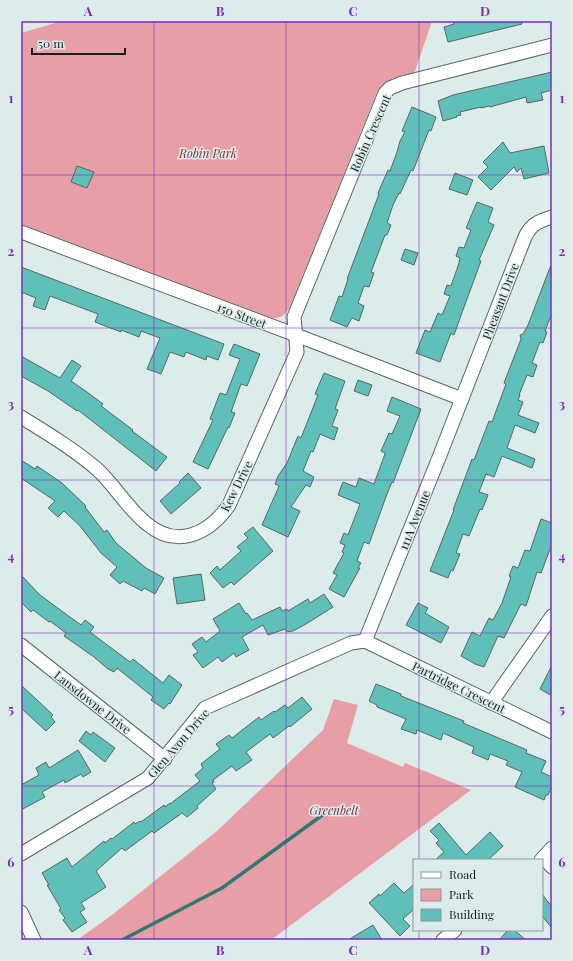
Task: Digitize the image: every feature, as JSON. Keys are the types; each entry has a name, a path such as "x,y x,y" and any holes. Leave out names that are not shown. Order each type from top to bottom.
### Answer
{"street":[{"name":"Robin Crescent","path":"296,335 294,317 385,93 390,88 402,83 552,45"},
{"name":"Pheasant Drive","path":"462,399 528,230 537,222 552,217"},
{"name":"150 Street","path":"21,232 462,399"},
{"name":"Kew Drive","path":"21,417 98,470 147,525 172,537 180,538 196,534 224,512 232,498 297,352 296,335"},
{"name":"111A Avenue","path":"365,641 462,399"},
{"path":"491,703 552,616"},
{"name":"Partridge Crescent","path":"365,641 552,732"},
{"name":"Glen Avon Drive","path":"21,854 148,778 205,708 351,643 365,641"},
{"name":"Lansdowne Drive","path":"21,645 165,758"},
{"path":"21,912 34,940"},
{"path":"443,940 454,931"}],"green space":[{"name":"Robin Park","path":"62,21 432,21 414,74 388,81 377,92 290,307 282,316 269,318 21,224 21,33"},
{"name":"Greenbelt","path":"334,699 358,705 347,743 403,767 405,763 471,790 271,940 77,940 112,915 217,831 323,730"}],"building":[{"path":"453,21 522,21 522,24 448,42 444,27 454,24"},
{"path":"552,72 552,90 541,93 543,100 527,103 526,97 490,107 481,107 460,112 461,115 443,121 438,101 453,95"},
{"path":"412,107 436,117 431,131 429,130 413,171 411,170 393,205 387,223 391,225 387,235 385,235 371,272 374,273 369,287 364,286 358,303 364,306 359,321 352,318 347,327 330,320 339,296 342,297 347,279 379,194 378,193 388,170 390,171 400,141 405,132 402,131"},
{"path":"503,142 510,153 544,146 549,173 524,179 521,168 517,172 514,167 491,190 478,177 488,167 483,162"},
{"path":"77,166 94,172 87,188 71,182"},
{"path":"455,173 473,180 467,195 449,189"},
{"path":"477,202 493,208 488,222 494,225 479,260 481,261 454,335 451,333 440,362 416,353 425,330 430,332 438,313 442,315 450,296 444,294 447,285 451,286 460,258 456,256 459,247 464,248 471,230 466,228"},
{"path":"405,249 418,253 414,265 401,260"},
{"path":"551,265 552,313 545,331 547,332 543,343 540,342 532,363 537,365 533,377 527,375 518,400 523,402 518,415 539,423 535,433 515,425 507,448 535,459 532,468 502,456 494,477 486,474 479,492 488,495 482,510 480,509 469,536 463,534 456,553 460,554 453,571 451,570 448,578 430,571 472,459 474,460 489,421 492,422 506,384 504,383 521,339 520,335 523,334 528,325"},
{"path":"21,267 224,344 218,360 207,356 206,360 186,352 184,357 170,352 161,374 147,369 160,338 141,331 139,337 121,330 121,332 95,322 98,314 50,296 45,310 33,306 36,298 21,292"},
{"path":"234,344 260,354 247,386 241,384 231,412 235,413 208,469 193,462 213,420 210,419 220,393 226,395 240,359 229,355"},
{"path":"21,356 60,378 72,360 81,366 71,381 103,404 101,406 167,457 156,471 78,410 77,411 48,391 21,376"},
{"path":"324,373 345,381 335,409 338,410 332,426 338,428 334,440 320,434 313,452 311,451 303,471 314,477 310,487 306,485 291,507 300,511 288,537 262,525 279,486 275,484 278,476 287,463 298,436 301,438 318,395 315,394"},
{"path":"358,380 372,385 368,396 354,391"},
{"path":"392,397 421,409 369,544 364,542 357,561 361,563 358,568 360,568 344,597 329,589 337,575 333,573 344,553 342,552 345,545 340,543 344,533 348,535 360,504 338,495 343,482 356,487 359,478 374,484 385,454 381,451 389,433 392,434 400,416 387,411"},
{"path":"21,460 35,469 37,466 62,483 86,506 85,507 104,532 107,530 116,543 146,568 164,578 155,594 144,588 142,591 123,581 120,584 110,575 117,567 101,553 80,526 64,511 58,517 48,508 55,501 21,478"},
{"path":"188,473 201,488 171,514 160,501 180,483 179,482"},
{"path":"541,519 552,523 552,544 541,573 537,572 526,606 521,604 504,638 498,636 484,667 475,664 461,656 472,632 480,636 489,618 493,620 502,603 511,577 509,576 513,566 518,568 525,550 530,551"},
{"path":"253,527 273,551 234,585 231,582 223,588 210,573 217,566 220,570 241,551 237,547 248,538 244,534"},
{"path":"201,574 205,600 177,604 173,578"},
{"path":"21,575 40,595 81,625 85,620 94,627 90,632 130,662 133,659 163,683 169,675 182,685 170,704 169,703 164,709 151,700 153,697 117,668 114,672 108,669 94,657 64,636 66,633 50,621 49,622 33,610 31,612 21,602"},
{"path":"324,594 333,607 291,632 287,632 285,629 268,635 263,625 242,637 249,650 236,657 234,653 222,662 218,657 203,668 193,655 198,652 192,644 202,637 206,642 220,631 213,619 239,603 252,620 280,607 282,611 287,609 288,611 308,599 310,603"},
{"path":"418,603 428,608 425,613 449,627 441,643 406,625"},
{"path":"552,665 552,696 540,689"},
{"path":"376,684 401,694 401,696 464,721 463,723 527,750 526,753 546,761 541,772 552,777 552,786 548,795 546,795 544,800 515,787 522,772 506,765 508,761 490,754 488,760 472,753 474,747 443,733 441,740 417,730 416,734 401,729 406,719 377,707 377,705 369,701"},
{"path":"21,685 53,715 51,717 55,722 46,731 21,708"},
{"path":"302,697 312,709 290,727 289,726 273,738 270,734 246,752 252,760 236,771 232,766 213,780 214,782 212,783 216,789 197,806 198,808 187,817 182,813 154,833 152,831 125,851 122,848 96,871 106,887 81,903 85,909 80,912 87,922 72,932 63,920 65,918 59,910 61,909 42,873 67,858 72,867 104,841 105,843 134,822 135,824 140,821 141,822 164,805 165,807 170,804 200,781 195,775 203,768 201,764 220,749 216,744 229,735 232,738 259,717 261,720 285,705 288,708"},
{"path":"86,731 91,735 93,732 115,748 105,762 79,741"},
{"path":"78,750 91,772 83,777 81,774 65,783 64,780 42,792 45,797 21,810 21,785 39,775 36,768 46,762 49,768"},
{"path":"439,823 466,855 490,832 503,846 489,859 436,859 444,852 436,843 439,840 430,831"},
{"path":"394,883 404,893 413,885 413,910 403,919 410,926 400,936 369,903 379,894 380,896"},
{"path":"543,895 552,907 552,928 543,917"},
{"path":"373,925 382,940 348,940"},
{"path":"507,931 515,931 526,940 499,940"}],"waterway":[{"path":"122,940 222,888 328,811"}]}
